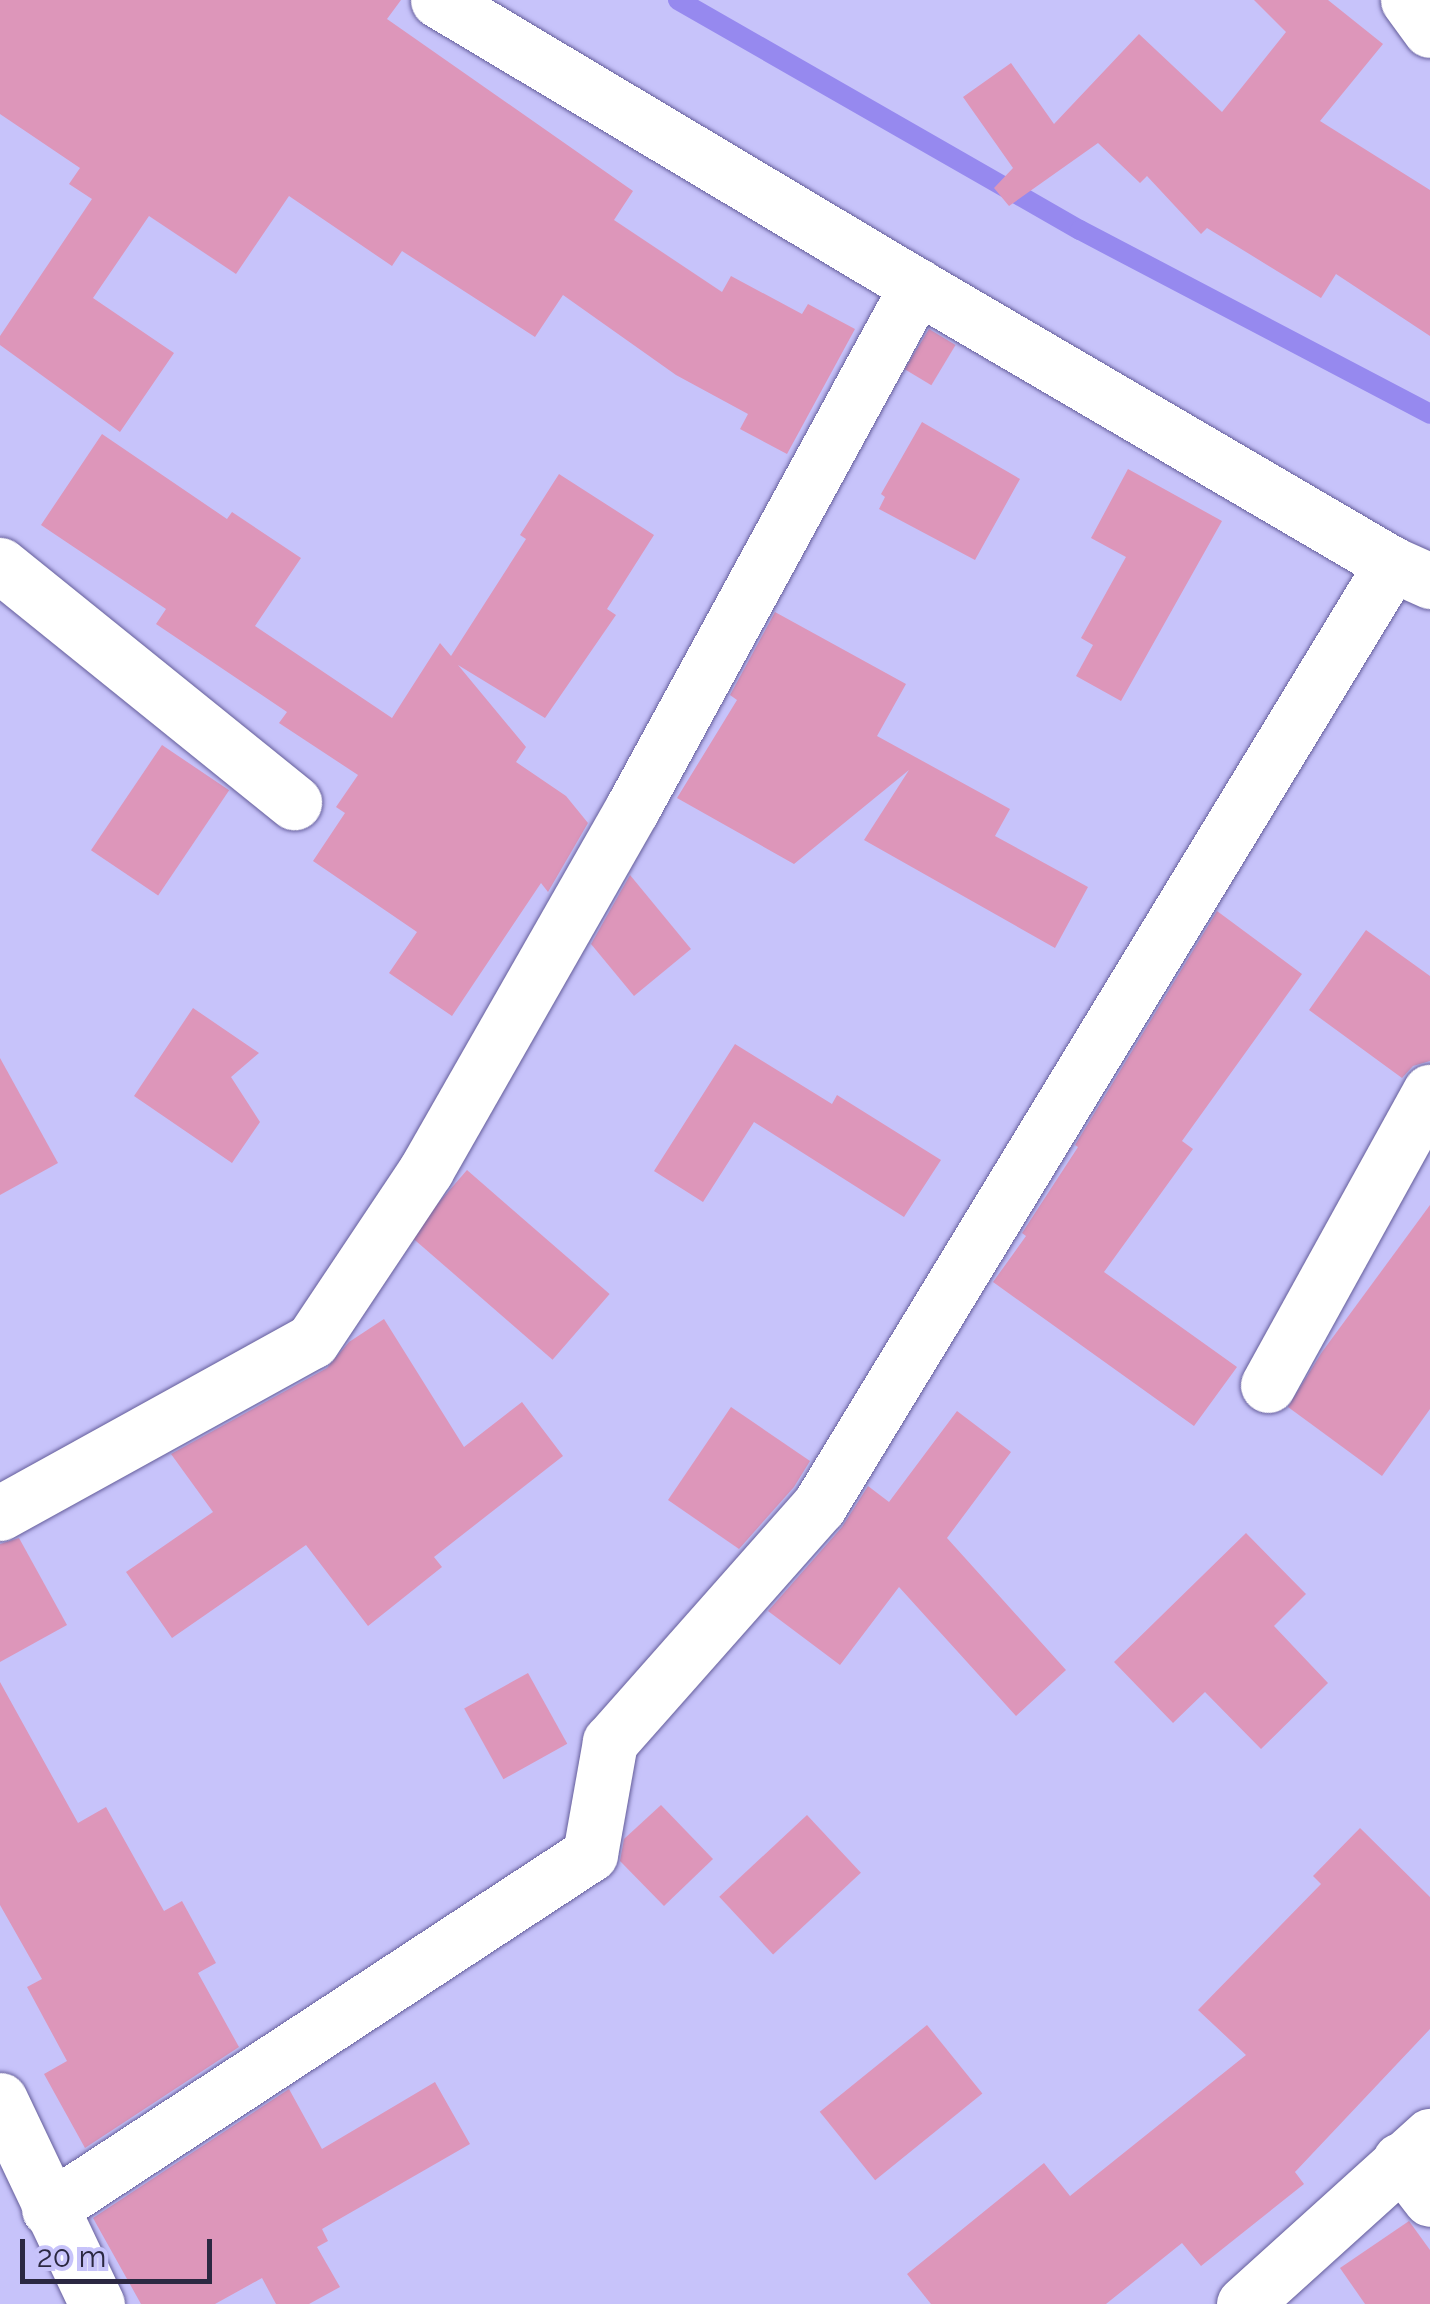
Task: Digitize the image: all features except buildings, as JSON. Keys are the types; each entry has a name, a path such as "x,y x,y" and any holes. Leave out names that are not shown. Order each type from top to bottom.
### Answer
{"street":[{"path":"49,2208 590,1854 610,1742 819,1506 1411,573 917,286 438,0"},
{"path":"1408,0 1430,30"},
{"path":"0,1513 294,1352 319,1331 426,1170 632,809 917,286"},
{"path":"0,565 294,802"},
{"path":"1268,1386 1430,1092"},
{"path":"0,2100 98,2304"},
{"path":"1244,2304 1420,2165"}],"waterway":[{"path":"678,0 1080,230 1430,414"}]}
